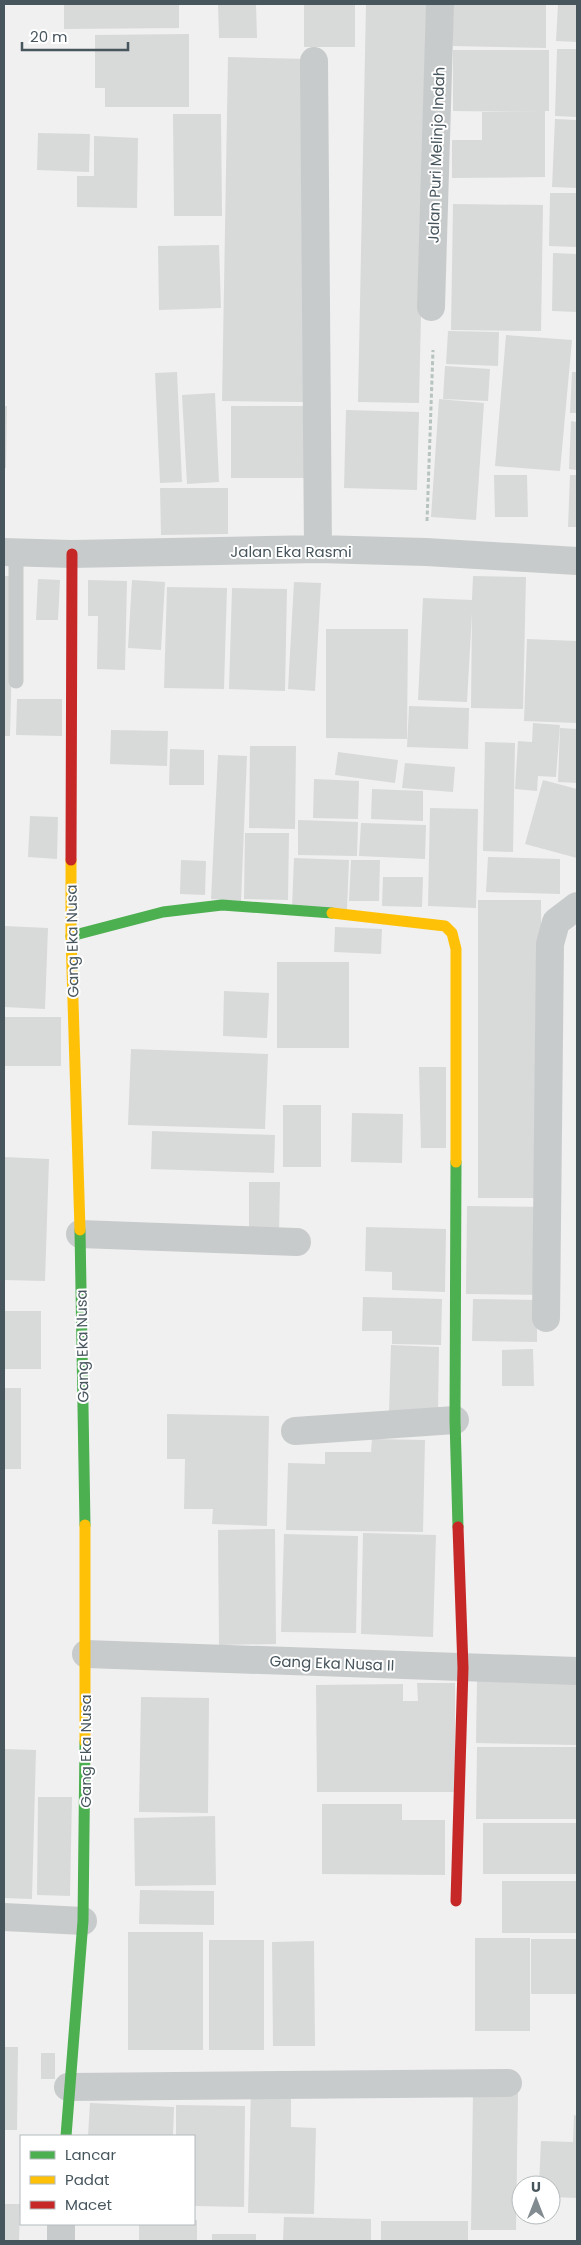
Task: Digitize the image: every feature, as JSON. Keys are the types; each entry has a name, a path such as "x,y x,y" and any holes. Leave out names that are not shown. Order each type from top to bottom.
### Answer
{"street":[{"name":"Jalan Puri Melinjo Indah","path":"431,307 440,4"},
{"path":"314,61 318,549"},
{"name":"Jalan Eka Rasmi","path":"10,553 72,554 318,549 426,552 577,561"},
{"name":"Gang Eka Nusa","path":"66,2135 68,2087 83,1921 86,1654 80,1234 71,936 72,554"},
{"path":"71,936 124,920 163,912 222,905 368,916 445,926 452,933 456,949 455,1420 464,1668 456,1901"},
{"path":"546,1318 550,944 556,922 577,906"},
{"path":"80,1234 297,1242"},
{"path":"295,1431 455,1420"},
{"name":"Gang Eka Nusa II","path":"86,1654 577,1671"},
{"path":"4,1918 83,1921"},
{"path":"68,2087 508,2083"},
{"path":"60,2241 61,2225"}],"lane":[{"path":"10,553 16,681"}],"path":[{"path":"426,552 433,350"}],"building":[{"path":"64,4 179,4 179,28 64,29"},
{"path":"218,4 256,4 257,38 219,38"},
{"path":"304,4 355,4 355,47 304,47"},
{"path":"366,4 428,4 419,403 358,402"},
{"path":"453,4 546,4 546,48 453,46"},
{"path":"558,4 577,4 577,42 556,41"},
{"path":"189,34 189,107 105,107 105,88 95,88 95,35"},
{"path":"557,49 577,49 577,117 555,116"},
{"path":"453,50 549,50 549,111 545,111 545,177 452,178 452,140 482,140 482,112 541,112 453,111"},
{"path":"228,57 308,59 304,402 222,401"},
{"path":"173,114 221,114 222,216 174,216"},
{"path":"555,119 577,120 577,188 552,187"},
{"path":"38,133 90,134 89,172 37,170"},
{"path":"94,136 138,138 137,208 77,207 77,176 94,176"},
{"path":"550,193 577,193 577,247 549,246"},
{"path":"453,204 543,205 541,331 451,330"},
{"path":"219,245 221,308 159,310 158,246"},
{"path":"553,253 577,254 577,312 552,311"},
{"path":"448,331 499,332 498,366 446,364"},
{"path":"506,335 572,340 560,471 495,466"},
{"path":"445,366 490,369 488,401 443,399"},
{"path":"177,372 182,482 160,483 155,373"},
{"path":"572,372 577,372 577,413 570,413"},
{"path":"215,393 219,482 187,484 182,395"},
{"path":"439,399 484,403 476,520 431,517"},
{"path":"4,406 7,406 6,468 4,468"},
{"path":"231,406 306,406 305,478 231,478"},
{"path":"346,410 419,412 417,490 344,488"},
{"path":"571,421 577,422 577,470 569,469"},
{"path":"494,475 527,475 528,517 495,517"},
{"path":"570,475 577,475 577,527 568,527"},
{"path":"160,488 228,488 228,534 161,535"},
{"path":"4,576 14,576 10,736 4,736"},
{"path":"473,576 526,577 523,709 471,708 472,613 467,702 418,700 423,598 472,600"},
{"path":"38,579 60,580 58,620 36,620"},
{"path":"88,580 127,581 125,670 97,669 98,616 88,616"},
{"path":"132,580 165,582 161,650 128,648"},
{"path":"294,582 321,583 315,691 288,689"},
{"path":"167,587 227,588 224,689 164,688"},
{"path":"232,588 287,589 285,691 229,689"},
{"path":"326,629 408,629 407,739 326,738"},
{"path":"527,639 577,641 577,723 524,721"},
{"path":"17,699 62,699 62,736 16,735"},
{"path":"409,706 469,708 468,749 407,747"},
{"path":"533,723 560,725 556,777 538,776 537,791 515,789 518,741 532,742"},
{"path":"560,728 577,729 577,783 558,782"},
{"path":"111,730 168,731 167,766 110,764"},
{"path":"485,742 515,743 513,852 483,851"},
{"path":"250,746 296,746 295,829 249,828"},
{"path":"170,749 204,750 204,785 169,785"},
{"path":"338,752 398,760 395,783 335,775"},
{"path":"218,755 247,756 241,901 211,899"},
{"path":"405,763 455,767 453,792 402,788"},
{"path":"314,779 359,781 358,819 313,818"},
{"path":"543,780 577,789 577,858 525,844"},
{"path":"372,789 423,791 423,821 371,819"},
{"path":"430,808 478,809 476,908 428,906"},
{"path":"30,816 58,817 57,859 28,857"},
{"path":"298,820 358,822 357,856 298,855"},
{"path":"361,823 426,825 425,859 359,856"},
{"path":"245,833 289,833 288,900 244,899"},
{"path":"488,857 560,859 560,894 486,892"},
{"path":"294,858 349,860 347,909 292,908"},
{"path":"181,860 206,861 205,895 180,894"},
{"path":"351,860 380,860 379,901 349,901"},
{"path":"383,877 423,877 422,907 382,906"},
{"path":"478,900 541,900 542,1198 478,1198"},
{"path":"4,926 48,928 45,1009 4,1007"},
{"path":"335,927 382,929 381,954 334,952"},
{"path":"277,962 349,962 349,1048 277,1048"},
{"path":"224,991 269,993 267,1038 223,1036"},
{"path":"4,1017 61,1017 61,1066 4,1066"},
{"path":"131,1049 268,1054 265,1129 128,1125"},
{"path":"419,1067 446,1067 446,1148 421,1148"},
{"path":"283,1105 321,1105 321,1167 283,1167"},
{"path":"352,1113 403,1114 402,1163 351,1162"},
{"path":"152,1131 275,1135 274,1173 151,1169"},
{"path":"4,1157 49,1159 45,1281 4,1280"},
{"path":"249,1182 280,1182 279,1234 249,1234"},
{"path":"467,1206 545,1207 544,1295 466,1294"},
{"path":"366,1227 446,1229 445,1292 392,1290 392,1272 365,1271"},
{"path":"363,1297 442,1299 441,1345 392,1344 392,1331 362,1331"},
{"path":"473,1299 537,1300 537,1342 472,1341"},
{"path":"4,1311 41,1311 41,1369 4,1369"},
{"path":"391,1345 439,1347 438,1414 389,1413"},
{"path":"533,1349 534,1386 502,1386 502,1350"},
{"path":"4,1388 21,1388 21,1469 4,1469"},
{"path":"167,1414 269,1416 267,1526 212,1524 213,1509 184,1509 185,1459 167,1459"},
{"path":"372,1439 425,1440 423,1532 286,1530 288,1463 325,1464 325,1452 371,1452"},
{"path":"275,1529 276,1644 219,1645 218,1530"},
{"path":"363,1533 436,1535 433,1637 361,1634"},
{"path":"284,1534 358,1536 356,1633 281,1632"},
{"path":"477,1679 577,1681 577,1745 476,1743"},
{"path":"417,1683 455,1683 455,1792 317,1792 316,1685 403,1684 403,1701 418,1701"},
{"path":"141,1697 209,1698 208,1813 139,1812"},
{"path":"477,1747 577,1747 577,1819 476,1819"},
{"path":"4,1749 36,1750 32,1899 4,1898"},
{"path":"38,1797 72,1797 70,1896 37,1895"},
{"path":"322,1804 402,1804 402,1820 445,1820 445,1875 322,1874"},
{"path":"215,1816 216,1885 135,1886 134,1818"},
{"path":"483,1823 577,1823 577,1874 483,1874"},
{"path":"502,1881 577,1881 577,1933 502,1933"},
{"path":"140,1890 214,1891 214,1925 139,1924"},
{"path":"128,1932 203,1932 203,2050 128,2050"},
{"path":"475,1938 530,1938 530,2031 475,2031"},
{"path":"531,1939 577,1939 577,1994 531,1994"},
{"path":"209,1940 264,1940 264,2050 209,2050"},
{"path":"314,1941 315,2046 273,2046 272,1942"},
{"path":"4,2047 18,2047 17,2130 4,2130"},
{"path":"41,2053 55,2053 55,2079 41,2079"},
{"path":"251,2087 291,2088 291,2127 316,2128 314,2214 248,2213"},
{"path":"473,2093 518,2093 517,2175 511,2175 511,2225 516,2225 516,2230 471,2230"},
{"path":"90,2103 174,2107 173,2135 88,2135"},
{"path":"176,2105 245,2106 244,2207 195,2206 195,2135 176,2135"},
{"path":"574,2115 577,2116 577,2198 561,2197 561,2175 539,2175 541,2141 573,2142"},
{"path":"4,2204 20,2204 19,2241 4,2241"},
{"path":"284,2217 371,2219 371,2241 283,2241"},
{"path":"195,2220 197,2220 197,2241 139,2241 139,2225 195,2225"},
{"path":"381,2221 468,2221 468,2241 381,2241"},
{"path":"212,2234 256,2234 256,2241 212,2241"}],"traffic: fast":[{"path":"71,936 163,912 222,905 332,913"},
{"path":"456,1162 455,1420 458,1527"},
{"path":"80,1230 85,1525"},
{"path":"66,2135 83,1921 85,1742"}],"traffic: slow":[{"path":"71,860 71,936 80,1230"},
{"path":"332,913 445,926 452,933 456,949 456,1162"},
{"path":"85,1525 85,1742"}],"traffic: jam":[{"path":"71,860 72,554"},
{"path":"456,1901 463,1668 458,1527"}]}
